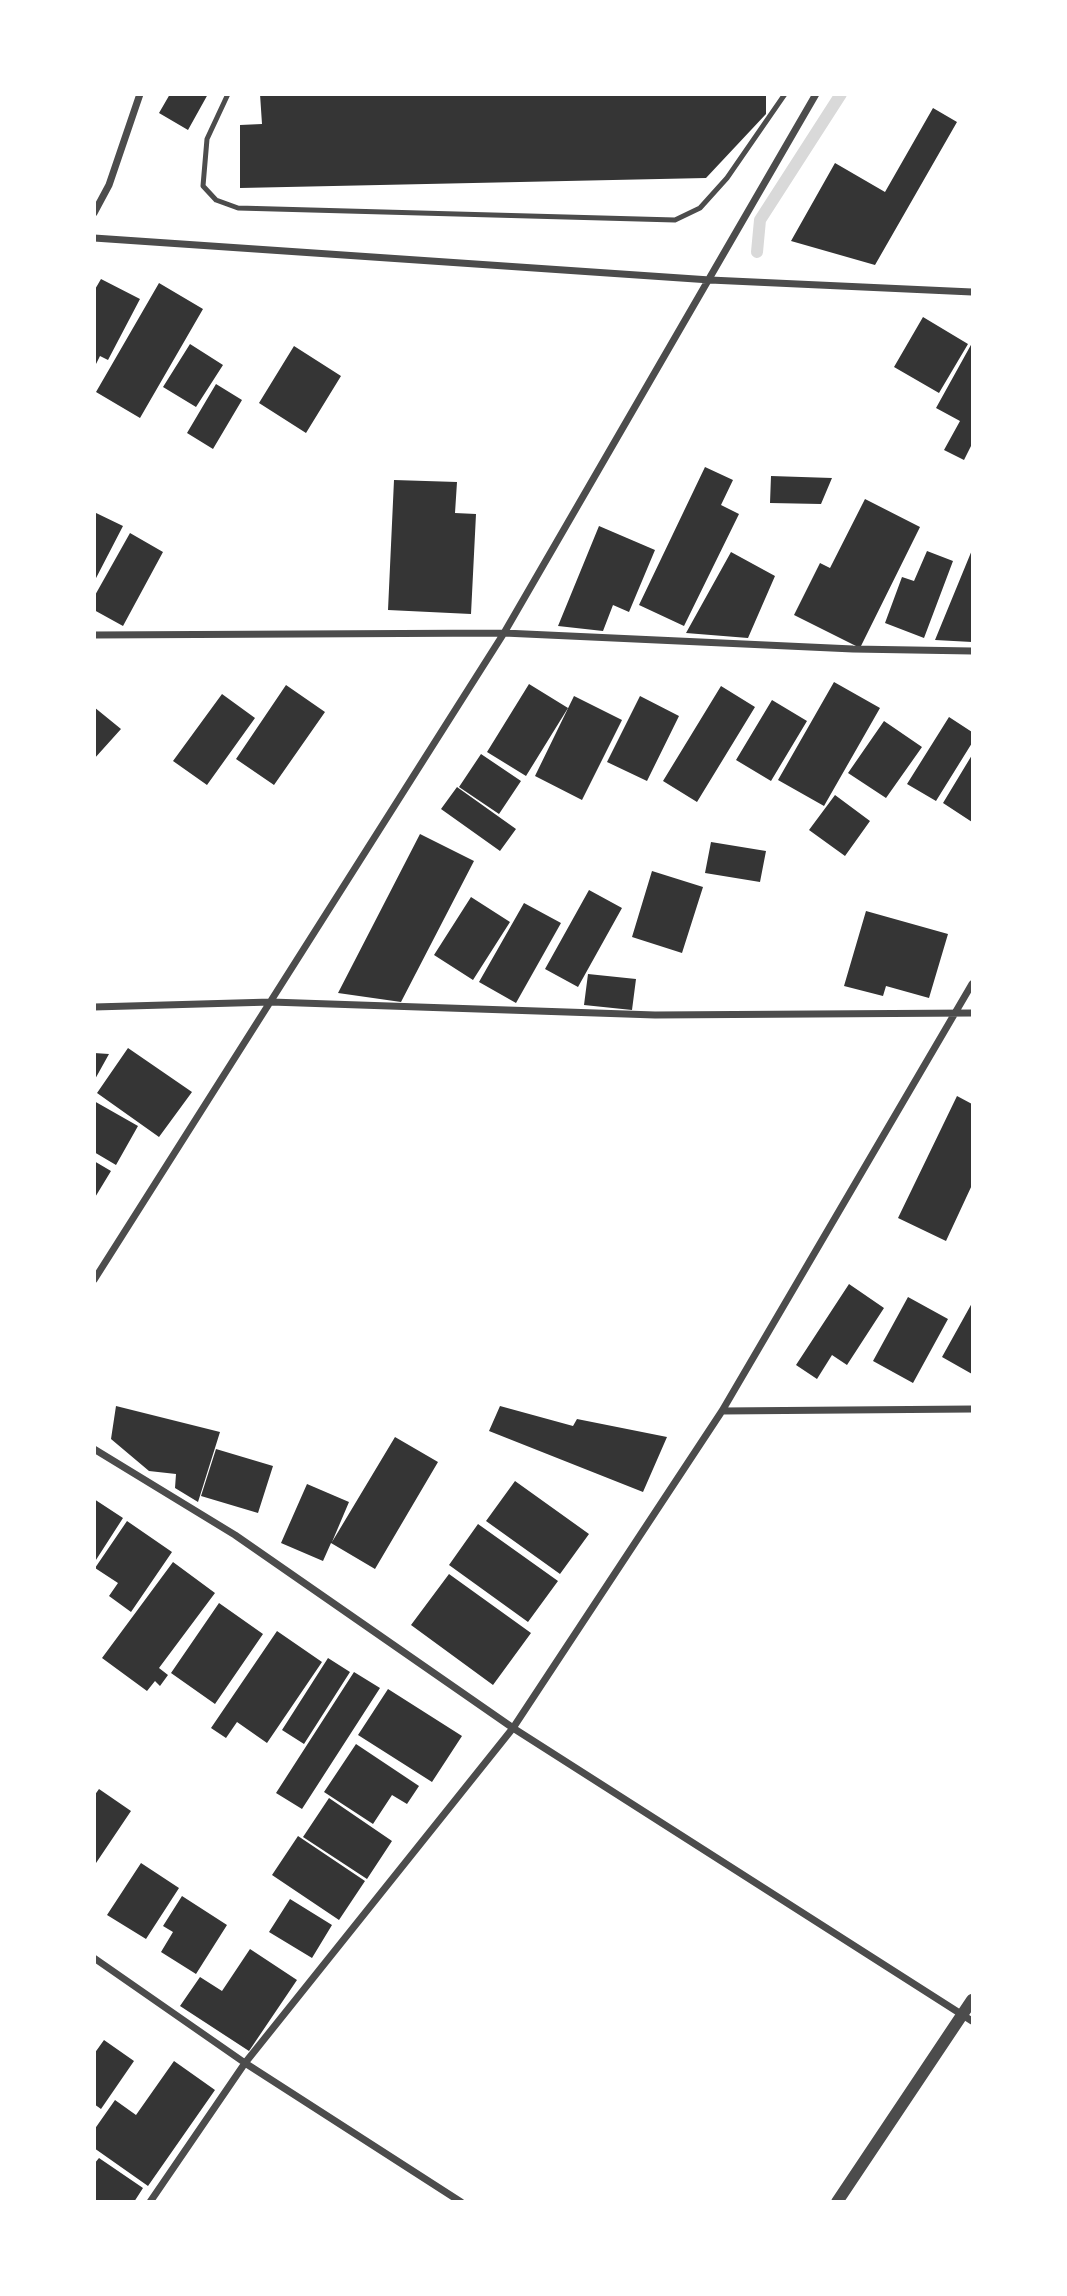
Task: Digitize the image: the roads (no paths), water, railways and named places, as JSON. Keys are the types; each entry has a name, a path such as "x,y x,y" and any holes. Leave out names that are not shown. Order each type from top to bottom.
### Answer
{"street":[{"path":"94,213 109,185 140,94"},
{"path":"94,1280 504,633 816,94"},
{"path":"94,238 710,280 972,292"},
{"path":"94,635 504,633 853,649 972,651"},
{"path":"150,2202 245,2063 513,1728 722,1411 972,984"},
{"path":"94,1007 271,1002 655,1015 972,1013"},
{"path":"722,1411 972,1409"},
{"path":"94,1449 235,1535 513,1728 967,2018"},
{"path":"94,1958 245,2063 461,2202"},
{"path":"837,2202 967,2018 972,2000"}],"lane":[{"path":"228,94 208,139 203,186 216,200 239,208 675,220 700,208 727,178 785,94"}],"waterway":[{"path":"757,252 760,220 841,94"}]}
